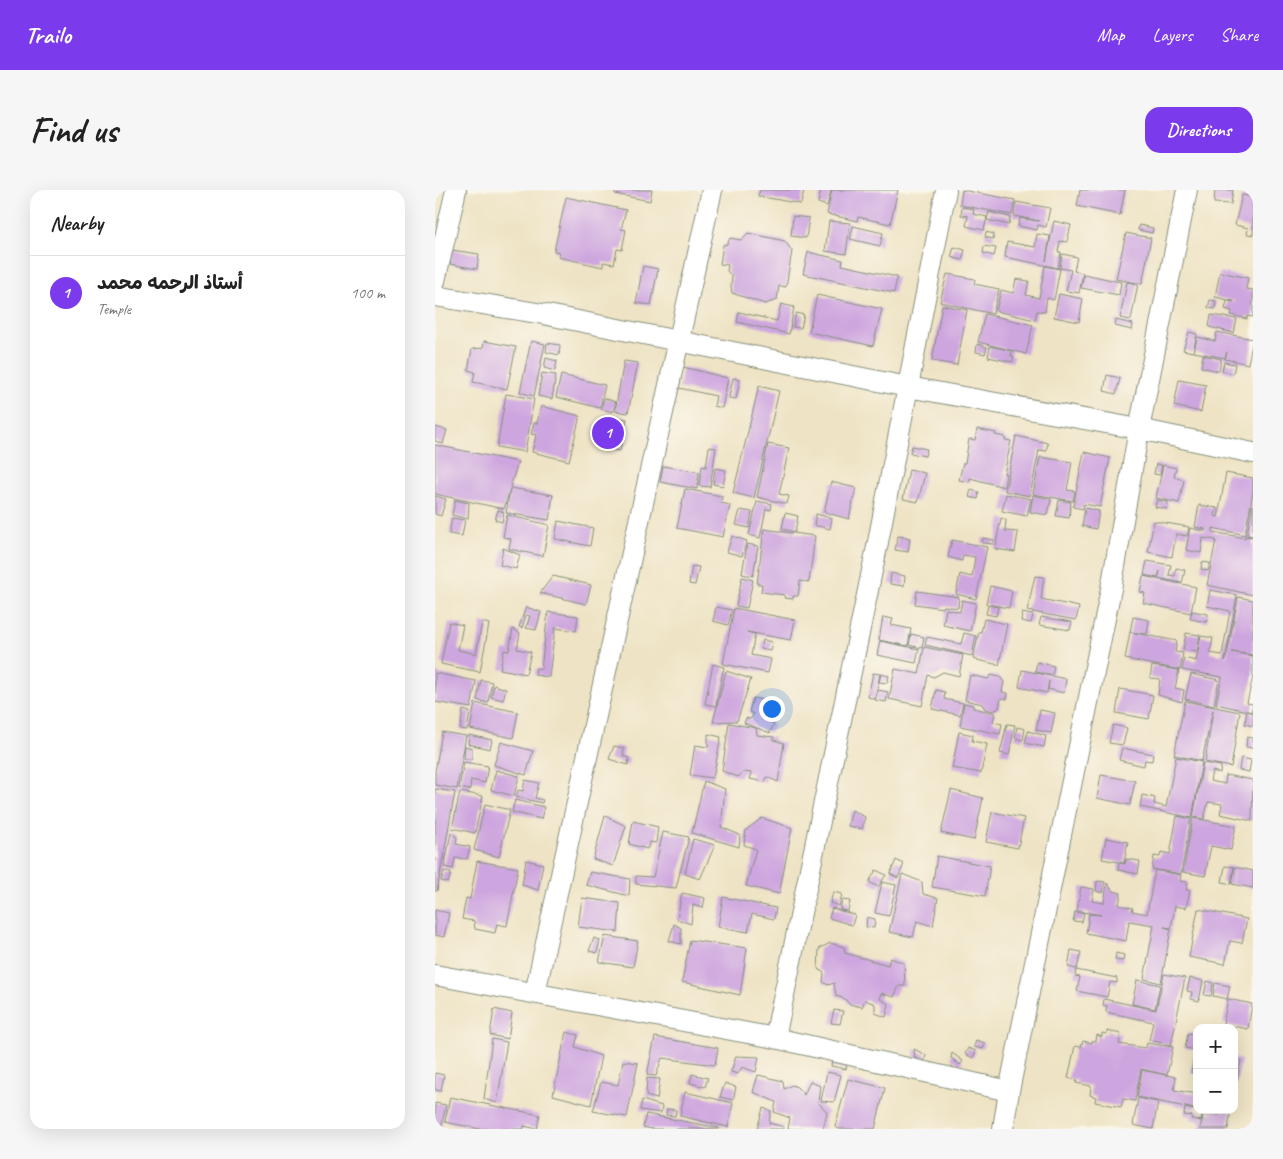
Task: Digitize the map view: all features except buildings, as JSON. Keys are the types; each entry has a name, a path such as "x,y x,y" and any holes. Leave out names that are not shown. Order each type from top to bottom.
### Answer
{"street":[{"path":"435,282 456,190"},
{"path":"535,993 712,190"},
{"path":"775,1038 878,542 947,190"},
{"path":"1003,1129 1009,1091 1111,589 1139,429 1187,190"},
{"path":"435,296 543,314 908,387 1139,429 1253,453"},
{"path":"435,975 775,1038 1009,1091"}],"place":[{"name":"أستاذ الرحمه محمد","path":"608,433"}]}
